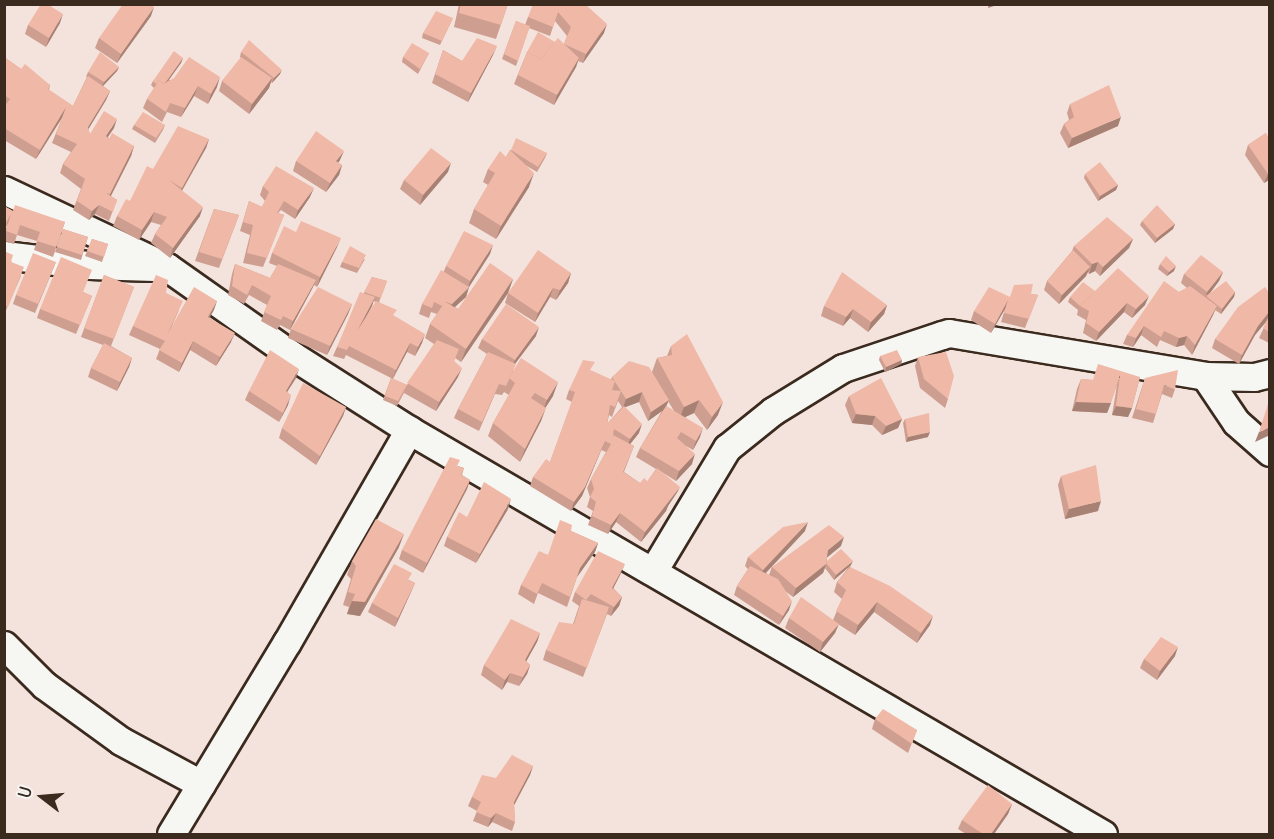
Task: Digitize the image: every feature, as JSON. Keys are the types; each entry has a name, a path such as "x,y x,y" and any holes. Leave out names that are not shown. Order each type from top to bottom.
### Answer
{"street":[{"path":"4,190 167,267 292,356 409,430 1103,834"},
{"path":"4,255 89,265 167,267"},
{"path":"653,571 727,448 773,411 843,368 949,333 1205,376 1254,377 1269,373"},
{"path":"1205,376 1236,422 1269,452"},
{"path":"171,834 409,430"},
{"path":"4,645 44,685 121,741 201,784"}],"building":[{"path":"41,4 47,4 63,14 49,38 28,25"},
{"path":"123,4 151,4 154,7 121,54 99,38"},
{"path":"461,4 508,4 501,25 459,13"},
{"path":"533,4 585,4 607,24 586,54 564,44 571,27 558,12 553,27 528,17"},
{"path":"436,11 453,18 442,41 423,33"},
{"path":"516,21 530,26 518,61 504,54"},
{"path":"538,32 555,42 541,59 527,52"},
{"path":"477,38 497,46 471,93 435,74 443,50 462,61"},
{"path":"558,38 579,58 557,95 518,75 527,52 541,59"},
{"path":"249,40 282,70 274,78 241,52"},
{"path":"412,43 429,53 420,69 403,57"},
{"path":"174,51 183,58 166,82 163,84 159,80 156,84 153,81"},
{"path":"100,52 119,67 104,82 88,72"},
{"path":"4,57 21,69 25,64 50,85 48,89 73,106 88,76 110,91 88,127 90,134 104,111 117,119 106,136 109,139 112,133 134,146 110,194 106,193 117,200 113,212 99,205 92,211 77,201 85,179 63,164 77,144 56,134 66,107 40,150 4,128 4,107 10,99 4,95"},
{"path":"189,57 220,77 211,94 198,86 185,108 170,103 166,112 147,99 159,80 163,84 174,78"},
{"path":"241,57 272,78 252,104 222,81"},
{"path":"1109,85 1121,117 1072,138 1064,124 1074,117 1070,104"},
{"path":"143,112 165,125 156,138 134,125"},
{"path":"178,126 209,139 182,188 169,180 203,207 173,248 155,234 167,217 154,212 142,230 117,216 126,199 130,201 147,166 153,169"},
{"path":"316,131 344,151 336,161 342,165 330,183 296,161"},
{"path":"1266,133 1269,138 1268,174 1248,145"},
{"path":"516,138 547,153 538,167 511,150"},
{"path":"431,148 451,163 423,195 404,180"},
{"path":"510,150 534,173 501,226 474,209 495,173 488,169 500,151 506,157"},
{"path":"1100,162 1118,185 1100,196 1085,174"},
{"path":"276,166 314,188 298,210 284,201 277,213 284,215 267,258 247,253 253,225 243,222 249,201 262,207 269,192 263,186"},
{"path":"15,205 65,222 56,247 37,241 40,232 20,225 17,235 6,231 11,214 4,226 4,206 13,211"},
{"path":"1157,205 1175,224 1157,238 1142,221"},
{"path":"214,209 239,215 222,259 199,252"},
{"path":"1107,217 1133,239 1103,267 1098,262 1092,264 1074,246"},
{"path":"301,221 341,238 320,277 272,253 284,226 296,232"},
{"path":"63,229 88,237 82,255 57,247"},
{"path":"464,231 493,245 470,281 446,266"},
{"path":"92,239 108,244 104,257 87,251"},
{"path":"350,246 366,255 359,268 342,262"},
{"path":"538,250 571,273 560,290 553,288 538,313 508,293"},
{"path":"1073,250 1090,267 1062,295 1047,281"},
{"path":"4,251 13,255 11,262 24,267 8,307 4,305"},
{"path":"33,253 56,262 38,304 16,295"},
{"path":"1201,255 1223,272 1207,292 1184,274"},
{"path":"1166,256 1176,266 1169,272 1160,264"},
{"path":"61,257 92,270 83,292 92,296 80,325 40,309"},
{"path":"490,263 513,279 466,349 430,324 445,302 458,309"},
{"path":"235,264 270,278 278,264 316,280 293,321 283,316 281,320 264,312 271,296 252,285 247,295 232,286"},
{"path":"1118,268 1149,296 1136,309 1127,303 1099,332 1086,323 1089,311 1080,306"},
{"path":"441,270 469,287 452,304 446,302 442,306 434,302 432,308 422,304"},
{"path":"842,272 887,305 871,322 853,309 846,317 824,306"},
{"path":"104,275 134,287 114,339 84,328"},
{"path":"156,275 168,280 166,293 183,301 167,335 194,287 217,301 208,317 235,333 220,357 193,341 182,363 159,350 165,341 133,326"},
{"path":"372,277 387,281 381,298 364,292"},
{"path":"1164,281 1179,292 1190,286 1217,306 1195,345 1187,336 1179,338 1164,331 1161,337 1144,326 1136,338 1127,335"},
{"path":"1226,281 1235,292 1222,309 1206,296"},
{"path":"1083,282 1095,291 1080,306 1070,297"},
{"path":"1033,284 1031,294 1038,295 1029,319 1004,313 1008,300 995,324 974,311 989,287 1010,297 1014,285"},
{"path":"318,287 352,304 330,346 291,329"},
{"path":"1265,287 1269,293 1269,312 1258,326 1242,355 1215,339 1238,307"},
{"path":"360,292 375,297 357,331 376,301 397,310 393,315 425,334 418,347 410,343 396,370 349,346 347,350 337,347"},
{"path":"506,304 539,327 515,360 482,339"},
{"path":"1269,316 1269,332 1263,328"},
{"path":"687,334 723,402 712,417 699,400 684,407 657,358 672,355 671,346"},
{"path":"437,340 459,349 454,361 462,368 439,402 407,383"},
{"path":"104,343 132,358 120,382 91,368"},
{"path":"270,350 299,369 286,391 291,395 283,413 249,391"},
{"path":"897,350 902,360 886,367 880,356"},
{"path":"488,352 516,364 506,386 499,384 482,422 458,409"},
{"path":"946,352 954,376 948,399 924,379 918,357"},
{"path":"521,358 558,382 547,400 535,393 531,398 546,408 525,449 493,423 515,383 509,378"},
{"path":"583,360 595,362 590,370 615,381 612,390 621,391 615,407 610,405 607,424 624,406 642,424 630,439 614,429 613,435 634,446 623,472 640,483 644,478 669,501 645,532 620,513 611,525 592,516 596,502 590,497 594,489 591,479 611,444 605,441 585,487 574,502 533,477 546,459 550,462 575,392 569,390"},
{"path":"629,361 649,367 669,400 651,412 642,392 626,399 612,377"},
{"path":"1098,364 1140,377 1132,408 1116,406 1120,375 1111,403 1076,402 1081,379 1093,380"},
{"path":"1178,370 1175,389 1164,385 1156,414 1136,409 1145,378"},
{"path":"391,378 407,385 398,401 385,396"},
{"path":"881,378 902,419 886,426 875,416 856,414 849,396"},
{"path":"303,383 346,407 320,456 282,428"},
{"path":"1269,401 1269,428 1259,432"},
{"path":"666,406 703,428 696,441 681,432 677,438 695,454 679,471 640,448"},
{"path":"929,413 930,432 908,437 905,419"},
{"path":"450,457 460,460 457,466 464,468 461,475 470,480 427,563 402,550"},
{"path":"1096,465 1101,501 1069,509 1061,476"},
{"path":"657,468 680,487 669,501 647,482"},
{"path":"484,482 511,499 480,554 447,537 459,512 467,517"},
{"path":"376,519 404,534 365,602 352,601 355,594 348,592 356,566 352,561"},
{"path":"560,520 572,525 571,531 598,543 580,568 570,597 542,583 537,594 521,585 539,551 548,555"},
{"path":"808,522 763,570 748,557 783,527"},
{"path":"829,525 844,537 828,550 826,564 796,588 772,567"},
{"path":"841,549 853,561 836,575 826,563"},
{"path":"598,551 625,564 612,588 622,597 614,607 591,594 586,600 575,592"},
{"path":"394,564 412,573 408,580 415,583 398,618 372,603"},
{"path":"750,566 778,579 792,601 783,616 737,586"},
{"path":"850,567 890,586 933,616 921,633 877,602 858,625 836,611 846,590 837,582"},
{"path":"801,597 839,624 823,642 789,618"},
{"path":"582,599 609,607 587,668 546,650 559,622 574,624"},
{"path":"511,619 540,633 525,660 530,665 523,677 510,673 505,680 484,665"},
{"path":"1161,637 1178,647 1160,671 1144,659"},
{"path":"883,709 917,730 912,744 875,719"},
{"path":"512,755 533,766 514,802 515,822 496,813 491,818 476,812 481,802 472,797 482,775 496,778"},
{"path":"988,785 1012,804 991,834 983,834 962,820"}]}
